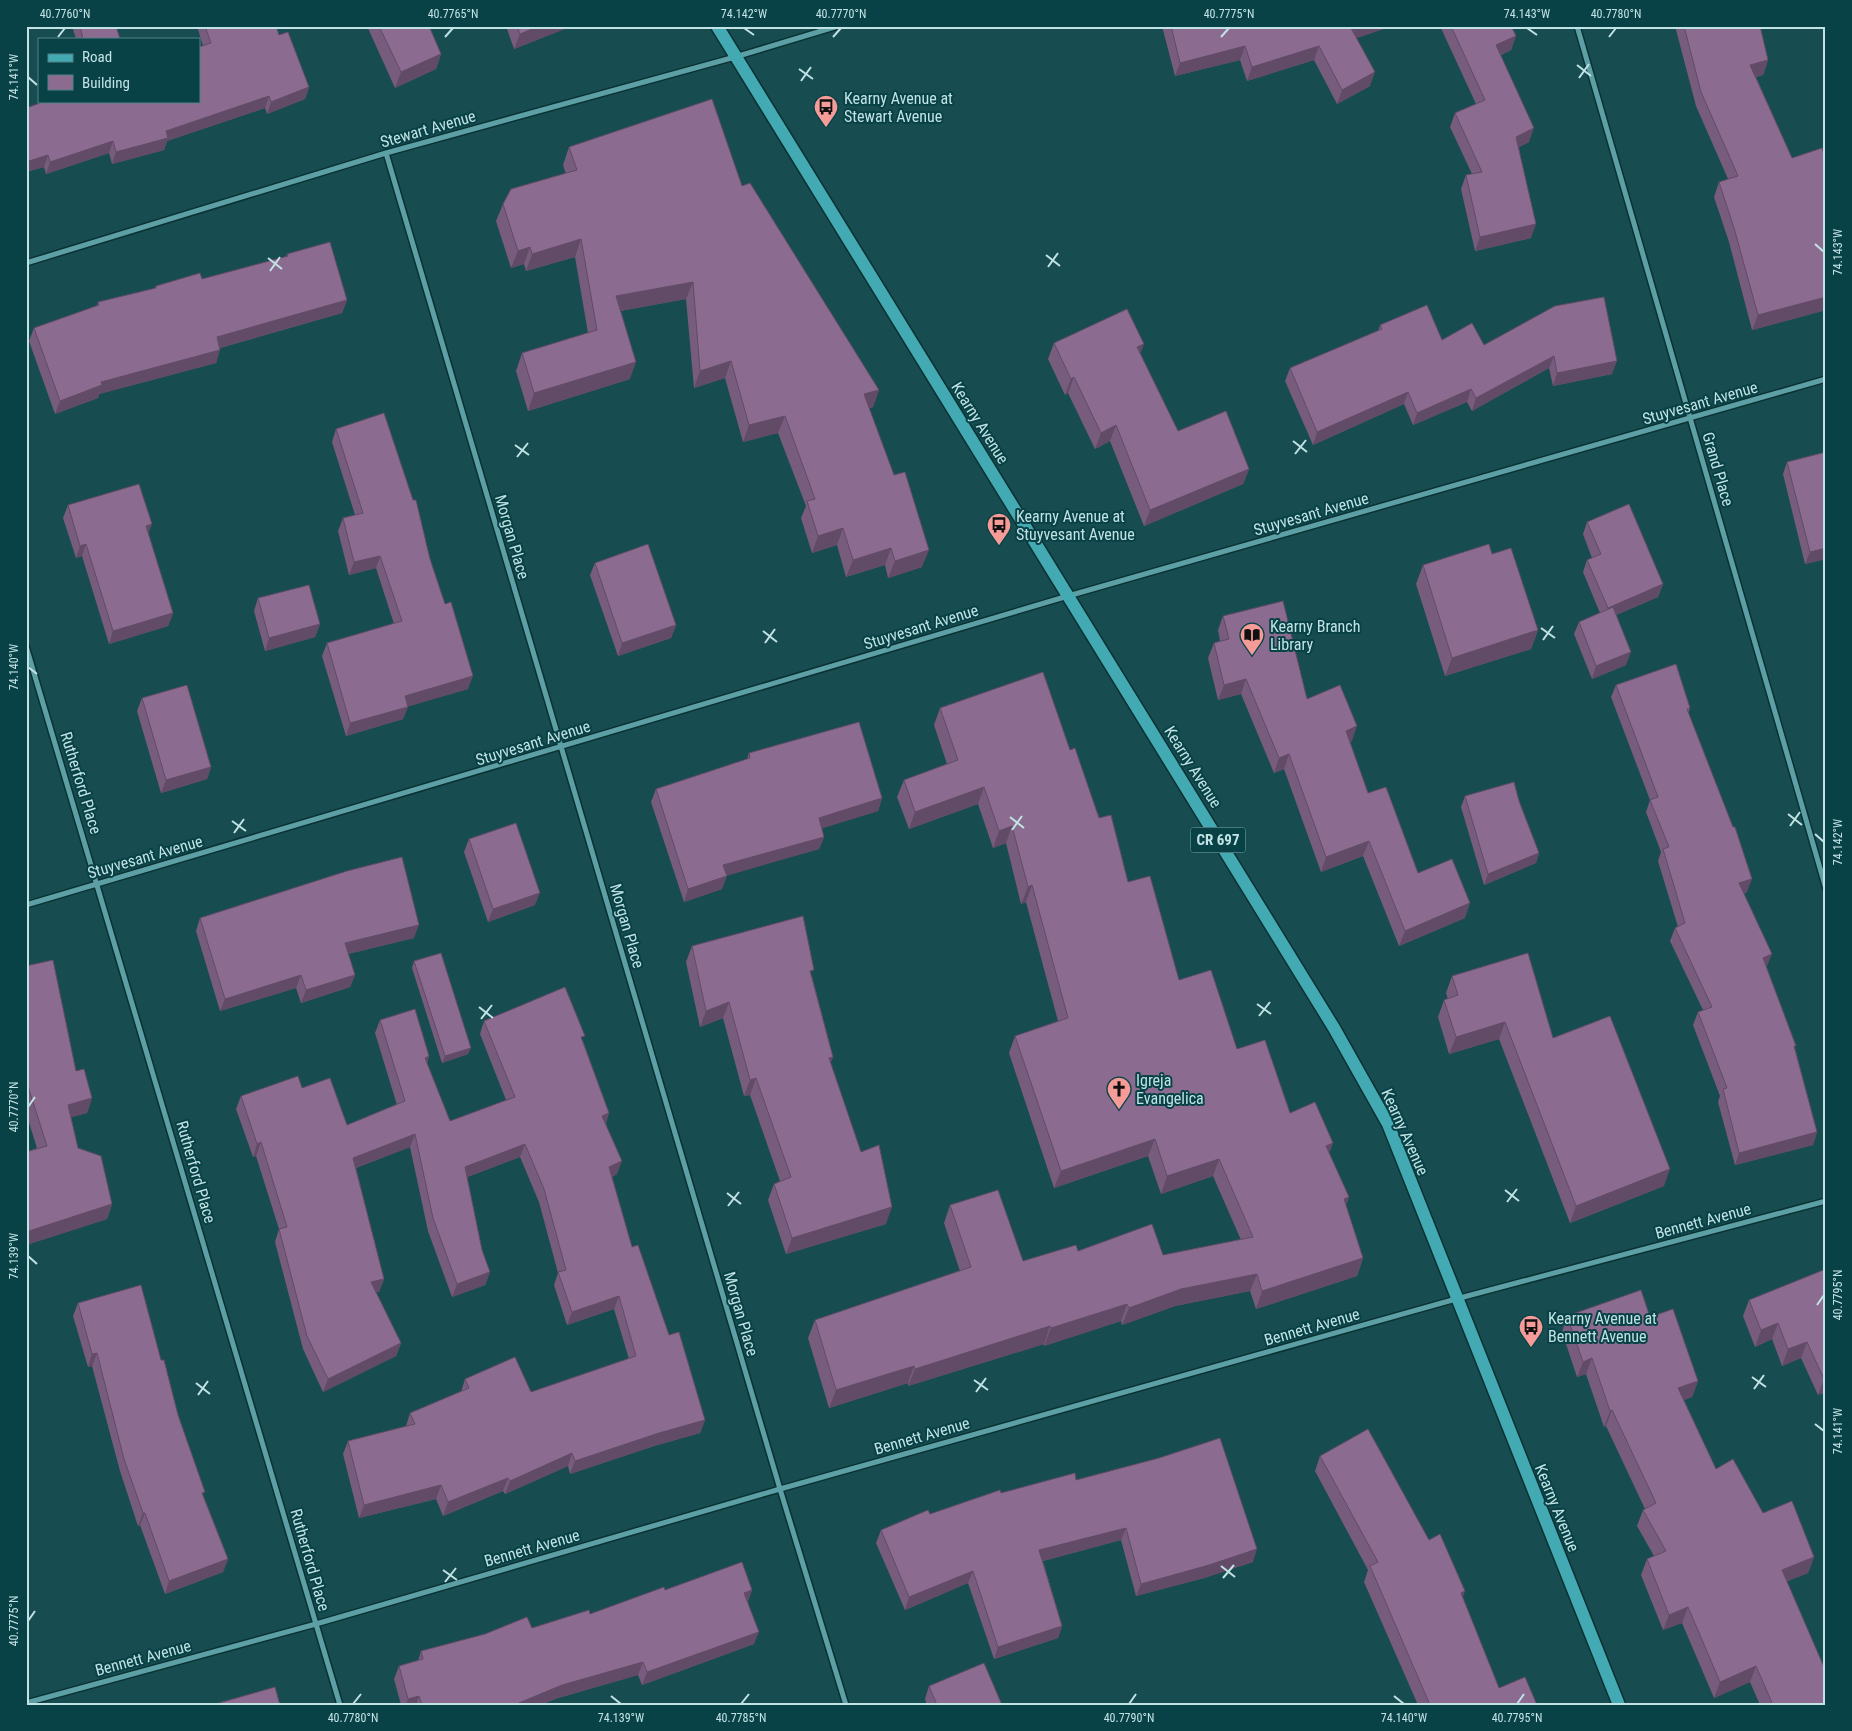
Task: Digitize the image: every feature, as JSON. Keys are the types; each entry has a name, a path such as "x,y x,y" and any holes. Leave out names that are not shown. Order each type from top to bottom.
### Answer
{"main road":[{"name":"Kearny Avenue","path":"717,26 1329,1019 1388,1124 1619,1705"}],"street":[{"name":"Stewart Avenue","path":"26,263 386,153 735,57 838,26"},
{"name":"Grand Place","path":"1577,26 1826,890"},
{"name":"Morgan Place","path":"386,153 780,1489 846,1705"},
{"name":"Stuyvesant Avenue","path":"26,906 1068,596 1826,379"},
{"name":"Rutherford Place","path":"26,646 340,1705"},
{"name":"Bennett Avenue","path":"26,1702 316,1624 780,1489 1456,1299 1826,1201"}],"building":[{"path":"80,26 116,26 120,38 83,38"},
{"path":"205,26 276,26 279,35 288,32 309,87 271,102 269,96 166,131 168,138 116,152 113,141 50,162 48,155 26,162 26,108 43,102 200,102 200,47 211,43"},
{"path":"379,26 429,26 441,54 401,72"},
{"path":"517,26 539,26 520,34"},
{"path":"1171,26 1356,26 1351,28 1375,72 1342,90 1319,46 1252,67 1245,46 1180,63"},
{"path":"1451,26 1511,26 1516,36 1496,45 1534,128 1516,137 1536,224 1480,237 1466,175 1482,172 1455,113 1485,100"},
{"path":"1684,26 1760,26 1768,60 1750,65 1792,158 1822,148 1826,159 1826,297 1758,315 1719,182 1738,176 1701,92"},
{"path":"712,99 742,186 750,183 879,390 864,394 894,475 905,472 929,550 895,561 891,548 853,560 843,528 818,536 807,501 815,499 785,416 749,425 731,361 700,371 693,282 616,296 636,362 534,393 522,353 597,330 581,239 532,254 530,247 518,251 503,204 511,189 577,170 569,147"},
{"path":"330,242 347,300 217,337 220,350 101,382 102,385 60,401 34,328 99,305 98,302 156,288 156,286 200,273 202,279 288,256 287,254"},
{"path":"1604,297 1617,361 1557,373 1554,356 1476,398 1471,389 1417,413 1408,392 1317,432 1290,368 1382,329 1380,325 1427,305 1442,340 1472,323 1484,345 1555,306"},
{"path":"1127,309 1144,344 1137,347 1178,431 1226,411 1249,469 1150,510 1116,425 1101,433 1074,377 1071,379 1054,343"},
{"path":"384,413 413,500 416,500 430,559 445,604 451,602 473,676 405,696 408,707 350,723 327,643 402,621 380,556 354,562 343,518 363,513 336,429"},
{"path":"1826,452 1826,548 1810,552 1787,462"},
{"path":"139,484 152,524 146,526 173,613 113,631 86,544 80,546 68,505"},
{"path":"1629,504 1663,584 1608,608 1587,560 1601,554 1587,522"},
{"path":"648,544 676,625 622,643 595,563"},
{"path":"1489,544 1492,554 1511,548 1538,630 1452,658 1423,565"},
{"path":"309,585 320,624 269,638 258,598"},
{"path":"1283,601 1307,699 1340,685 1357,726 1346,731 1368,793 1386,787 1418,873 1452,859 1470,903 1405,931 1369,841 1326,857 1289,754 1279,758 1246,679 1224,685 1214,643 1229,639 1223,616"},
{"path":"1613,607 1631,652 1596,666 1579,622"},
{"path":"1676,664 1690,708 1687,709 1733,827 1735,827 1752,879 1739,883 1772,954 1763,958 1796,1046 1794,1046 1817,1132 1739,1153 1723,1089 1727,1088 1698,1012 1712,1007 1675,928 1685,923 1663,849 1669,847 1650,800 1658,797 1616,685"},
{"path":"1043,672 1070,750 1075,748 1099,818 1111,815 1128,882 1150,876 1179,980 1211,970 1237,1049 1265,1040 1290,1113 1315,1102 1333,1143 1326,1146 1349,1197 1344,1199 1363,1258 1262,1291 1257,1274 1181,1289 1129,1308 1127,1304 1051,1328 1050,1326 915,1369 914,1366 836,1390 815,1320 971,1267 950,1205 998,1190 1023,1261 1076,1245 1078,1251 1152,1224 1163,1255 1253,1237 1219,1159 1167,1176 1155,1139 1061,1171 1015,1036 1068,1018 1032,885 1028,887 1012,826 999,831 984,787 915,812 904,780 958,760 940,708"},
{"path":"187,685 211,767 166,780 142,698"},
{"path":"859,722 882,798 819,818 824,837 723,865 727,876 688,889 656,789 750,758 749,753"},
{"path":"1514,782 1519,801 1539,853 1488,874 1465,796"},
{"path":"516,823 540,893 493,909 469,839"},
{"path":"402,857 419,925 345,943 355,975 306,990 301,975 225,999 200,918 347,871"},
{"path":"803,916 814,970 810,971 833,1057 829,1058 861,1152 879,1145 892,1207 792,1238 774,1184 791,1177 756,1078 750,1080 729,1002 706,1011 692,946"},
{"path":"441,953 471,1048 445,1056 414,961"},
{"path":"1528,953 1553,1038 1610,1016 1670,1169 1576,1206 1505,1022 1456,1037 1444,1000 1458,995 1452,976"},
{"path":"53,960 76,1071 84,1069 92,1098 68,1105 78,1148 101,1156 112,1204 26,1232 26,1152 47,1146 26,1080 26,966"},
{"path":"565,987 585,1036 581,1037 609,1113 602,1116 622,1161 609,1167 632,1247 638,1245 669,1335 679,1332 705,1420 575,1461 572,1453 510,1481 508,1478 448,1502 441,1485 364,1505 348,1441 415,1424 410,1413 469,1388 465,1379 515,1357 531,1392 636,1356 619,1296 572,1312 558,1272 566,1270 544,1189 525,1144 465,1167 482,1250 490,1272 457,1284 433,1218 415,1134 353,1158 384,1279 371,1282 401,1343 328,1379 307,1336 279,1229 287,1227 261,1142 257,1144 241,1096 298,1076 302,1088 330,1078 347,1125 405,1101 380,1020 415,1009 429,1056 425,1058 450,1121 515,1097 484,1021"},
{"path":"1826,1269 1826,1378 1824,1379 1807,1342 1788,1349 1778,1323 1761,1330 1749,1300"},
{"path":"141,1285 161,1360 164,1360 178,1415 205,1492 202,1493 228,1559 169,1581 124,1459 97,1353 92,1354 78,1303"},
{"path":"1641,1290 1650,1317 1673,1309 1698,1381 1678,1388 1716,1469 1733,1459 1763,1513 1792,1501 1814,1557 1782,1570 1824,1667 1826,1666 1826,1705 1773,1705 1756,1666 1720,1682 1688,1607 1669,1615 1647,1559 1666,1551 1643,1510 1656,1503 1612,1410 1610,1411 1592,1358 1583,1362 1567,1316"},
{"path":"1368,1429 1429,1540 1440,1534 1465,1591 1461,1593 1499,1688 1525,1677 1537,1705 1430,1705 1370,1566 1378,1562 1320,1456"},
{"path":"1220,1438 1257,1549 1141,1584 1126,1528 1039,1550 1062,1626 998,1647 973,1571 909,1597 881,1530 928,1510 930,1514 1000,1490 1001,1493 1075,1473 1076,1480 1159,1458"},
{"path":"742,1562 752,1590 744,1593 759,1632 647,1672 643,1662 562,1685 514,1705 422,1705 419,1696 408,1699 399,1666 423,1659 421,1651 485,1634 527,1617 532,1628 589,1610 590,1614 664,1587 665,1590"},
{"path":"984,1663 1002,1705 937,1705 929,1686"},
{"path":"275,1687 280,1705 212,1705"}],"place":[{"name":"Kearny Avenue at Stewart Avenue","path":"826,128"},
{"name":"Kearny Avenue at Stuyvesant Avenue","path":"999,546"},
{"name":"Kearny Branch Library","path":"1252,656"},
{"name":"Igreja Evangelica","path":"1119,1110"},
{"name":"Kearny Avenue at Bennett Avenue","path":"1531,1348"}]}
